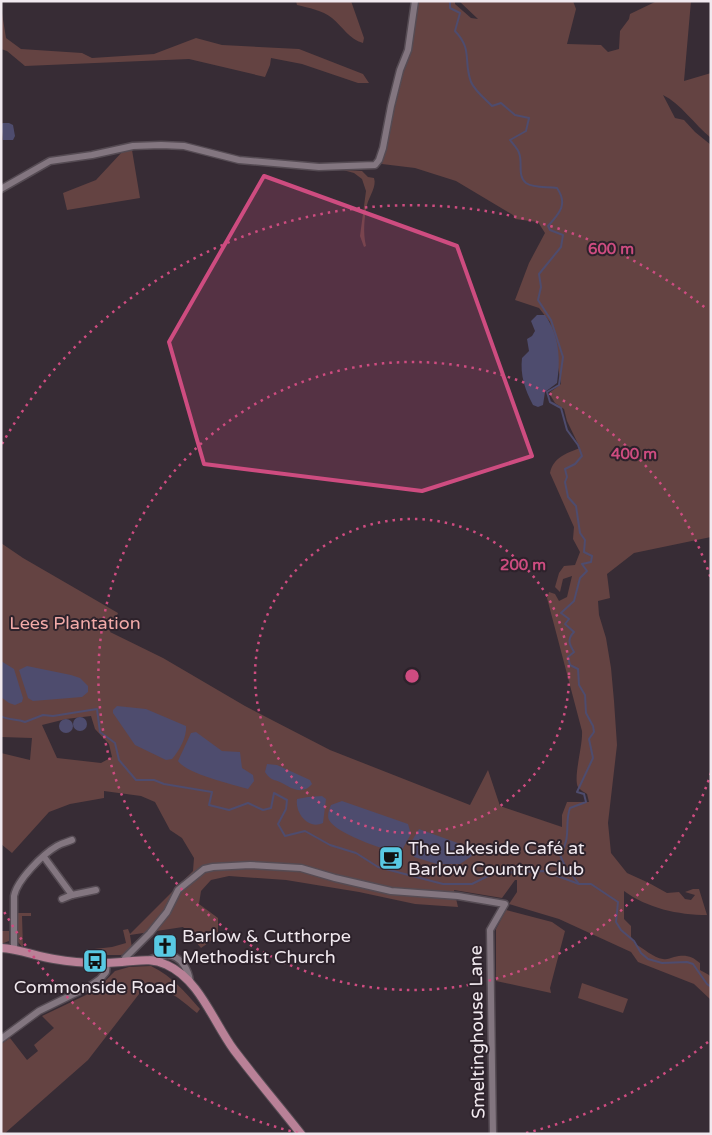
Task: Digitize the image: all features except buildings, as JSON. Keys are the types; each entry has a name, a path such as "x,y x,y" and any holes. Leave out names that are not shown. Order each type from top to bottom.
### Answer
{"main road":[{"path":"1,948 54,959 108,963 151,959 180,972 190,982 233,1049 301,1134"}],"street":[{"path":"1,189 50,161 134,146 161,144 184,146 239,160 319,166 374,165 379,160 383,148 400,70 408,50 415,1"},
{"path":"14,950 15,889 44,857 58,846 72,840"},
{"path":"44,857 72,894"},
{"name":"Smeltinghouse Lane","path":"125,962 125,958 150,933 167,912 178,890 204,869 213,867 250,865 301,868 391,891 458,896 505,904 490,930 493,1134"},
{"path":"62,899 72,894 96,890"},
{"path":"1,1039 39,1011 100,980 106,972 108,963"}],"highlighted area":[{"path":"264,176 457,246 532,456 422,491 204,464 169,342"}],"green space":[{"path":"296,1 351,1 364,38 363,43 350,36 328,15 297,5"},
{"name":"Lees Plantation","path":"417,1 455,1 455,4 471,18 478,19 459,1 573,1 576,9 567,44 601,45 608,52 619,49 620,31 629,19 630,14 657,1 691,1 684,81 711,73 711,138 682,109 663,95 675,118 684,120 711,145 711,537 634,553 607,574 610,598 598,601 599,615 606,638 611,668 617,745 608,823 611,853 627,873 667,893 679,892 685,899 691,900 695,895 685,892 699,889 707,915 685,914 663,909 643,902 624,891 624,919 631,926 631,937 635,944 652,955 664,959 688,956 700,963 700,970 711,978 711,1000 694,984 638,962 631,952 559,919 509,904 517,892 517,880 515,880 502,898 454,890 458,907 415,904 359,892 286,880 229,876 211,880 201,891 199,904 218,918 218,936 201,948 183,927 130,935 132,948 128,953 121,955 88,955 85,950 112,947 126,943 123,930 128,929 130,934 193,871 194,858 182,838 170,830 155,802 141,796 104,791 104,798 70,804 49,812 12,853 1,844 1,753 30,760 32,738 1,737 1,543 23,558 118,613 110,632 163,658 245,706 330,750 470,805 488,770 500,806 562,827 562,815 567,802 589,802 587,794 578,787 577,769 582,731 547,598 549,592 555,594 559,601 567,597 572,576 563,579 560,592 555,587 559,573 564,566 575,565 580,552 573,539 574,527 550,473 557,460 565,454 580,448 567,421 564,409 555,403 549,393 561,384 550,322 539,308 515,300 529,263 545,233 538,222 515,219 513,215 456,181 415,168 382,164 403,71 413,41","holes":["91,716 95,729 109,744 112,757 101,763 57,758 42,725 66,719"]},
{"path":"1,7 6,38 21,49 82,53 92,58 154,54 196,38 222,45 299,49 363,74 369,83 358,83 302,64 271,58 265,77 189,59 25,66 7,51 1,49"},
{"path":"132,150 140,198 67,210 63,193 96,180 123,151"},
{"path":"343,170 362,171 368,177 374,178 375,181 365,215 364,231 366,246 364,247 360,236 366,191 362,179 354,173"},
{"path":"506,910 552,922 565,931 550,988 551,993 496,981 496,929"},
{"path":"17,913 31,913 31,916 22,916 23,948 18,942"},
{"path":"1,931 9,931 9,941 1,944"},
{"path":"151,966 166,975 183,990 200,1009 197,1013 167,991 146,985 88,1060 4,1134 1,1134 1,1044 10,1038 27,1060 38,1051 34,1045 54,1028 42,1016 88,994 115,971 129,967"},
{"path":"582,983 628,999 623,1013 578,998"}],"shaded area":[{"path":"1,124 13,125 15,136 13,140 3,140"},
{"path":"537,315 545,315 550,323 556,339 559,356 557,383 545,392 543,405 538,407 533,405 522,376 522,358 529,351 527,339 535,331 531,321"},
{"path":"1,661 14,669 23,698 22,702 15,705 1,697"},
{"path":"27,666 80,678 88,686 88,692 82,697 33,701 28,698 19,670"},
{"path":"117,706 146,709 186,726 182,744 172,759 166,760 135,745 113,713"},
{"path":"80,717 85,719 87,724 85,729 80,731 75,729 73,724 75,719"},
{"path":"66,719 71,721 73,726 71,731 66,733 61,731 59,726 61,721"},
{"path":"196,732 222,751 240,752 242,768 253,775 254,781 248,789 190,770 178,761 191,733"},
{"path":"267,764 277,765 310,780 312,784 301,790 290,787 269,777 265,772"},
{"path":"322,796 326,799 323,823 312,824 300,815 297,799"},
{"path":"342,801 408,824 411,834 402,850 387,849 369,844 338,829 329,820 328,812 331,805"},
{"path":"419,829 466,846 472,856 460,864 437,864 414,857 410,844"}],"waterway":[{"path":"450,1 450,8 460,13 455,31 464,44 469,74 473,85 480,95 492,106 501,103 515,115 529,118 526,131 510,140 519,153 523,180 533,186 557,188 562,199 559,212 548,226 550,230 563,235 561,247 539,274 541,287 538,300 551,320 563,357 559,385 547,392 550,402 561,408 567,430 578,445 582,456 575,464 565,469 567,477 565,482 568,497 576,506 580,533 585,540 584,552 592,556 591,562 582,564 587,571 580,578 574,601 561,613 569,619 565,624 574,632 570,637 574,652 568,657 570,665 578,669 579,685 585,695 586,713 594,732 589,739 593,758 577,792 584,794 586,802 570,808 566,842 560,855 565,866 579,884"},
{"path":"1,716 25,722 43,715 53,716 97,709 100,732 115,743 119,760 136,780 154,780 164,784 212,792 209,805 229,810 248,803 263,810 271,808 274,793 287,800 286,809 278,824 285,836 305,831 330,845 356,853 378,867 443,884 472,884 494,873 544,871 579,884 591,884 618,902 616,922 621,930 634,941 641,953 648,959 662,963 687,962 693,964 711,987"}],"place":[{"name":"The Lakeside Café at Barlow Country Club","path":"391,858"},
{"name":"Barlow & Cutthorpe Methodist Church","path":"165,946"},
{"name":"Commonside Road","path":"95,961"}]}
